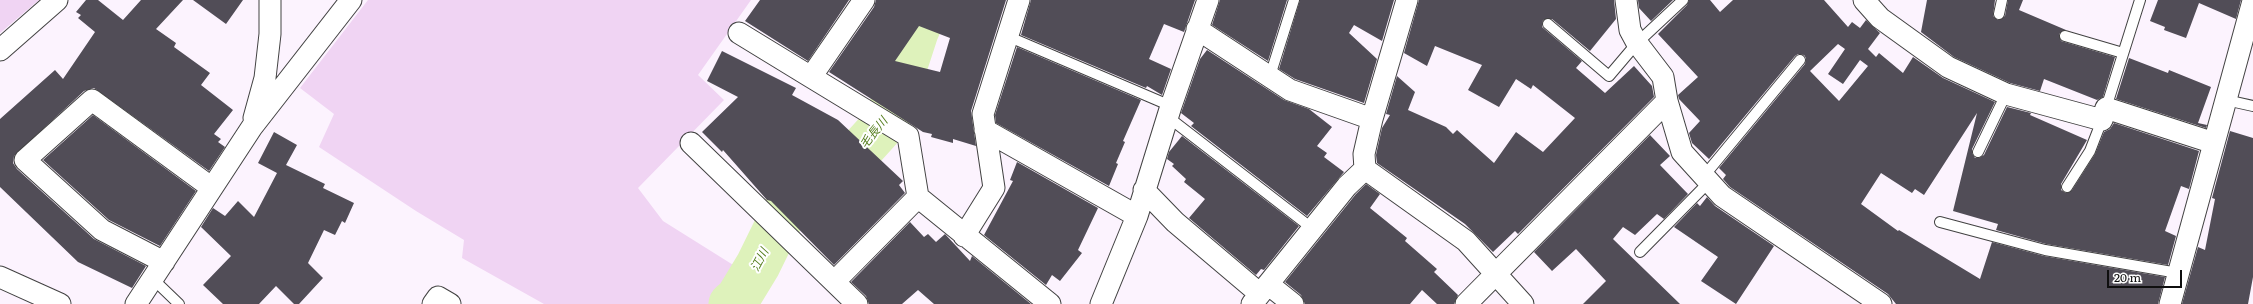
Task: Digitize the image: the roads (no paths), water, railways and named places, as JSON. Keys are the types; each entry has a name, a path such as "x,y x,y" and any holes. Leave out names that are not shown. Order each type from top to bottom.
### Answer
{"street":[{"path":"0,50 57,0"},
{"path":"252,126 265,78 270,34 270,0"},
{"path":"136,304 252,126 351,0"},
{"path":"811,77 864,0"},
{"path":"964,236 994,188 983,114 1019,0"},
{"path":"1101,304 1137,216 1144,190 1208,0"},
{"path":"1365,169 1364,154 1372,119 1407,0"},
{"path":"1626,0 1630,30 1637,43 1664,77 1667,101 1682,152 1722,196 1881,304"},
{"path":"1864,0 1882,9 1948,67 2006,94 2104,114 2214,143"},
{"path":"2170,304 2253,0"},
{"path":"1197,29 1290,90 1372,119"},
{"path":"739,33 908,136 918,197 964,236 1050,304"},
{"path":"164,262 102,230 26,160 92,100 212,188"},
{"path":"1466,304 1495,273 1667,101"},
{"path":"985,130 1137,216"},
{"path":"691,143 835,281 856,304"},
{"path":"1365,169 1466,241 1523,304"},
{"path":"1260,294 1347,186 1365,169"},
{"path":"1144,190 1175,222 1260,294 1293,304"},
{"path":"835,281 918,197"},
{"path":"0,277 60,304"},
{"path":"433,304 438,297 450,304"}],"lane":[{"path":"1270,76 1294,0"},
{"path":"1548,24 1609,76 1637,43 1683,0"},
{"path":"1999,14 2002,0"},
{"path":"2067,187 2090,151 2104,114 2140,0"},
{"path":"1007,36 1170,112 1313,229"},
{"path":"2064,36 2123,53"},
{"path":"1640,252 1706,179 1800,60"},
{"path":"1978,152 2006,94"},
{"path":"2226,100 2253,106"},
{"path":"1940,222 2045,250 2178,273"},
{"path":"153,279 179,304"}],"waterway":[{"name":"毛長川","path":"731,304 738,298 758,265 784,212 838,175 887,121 916,32 930,0"}],"water label":[{"name":"江川","path":"760,260"}]}
